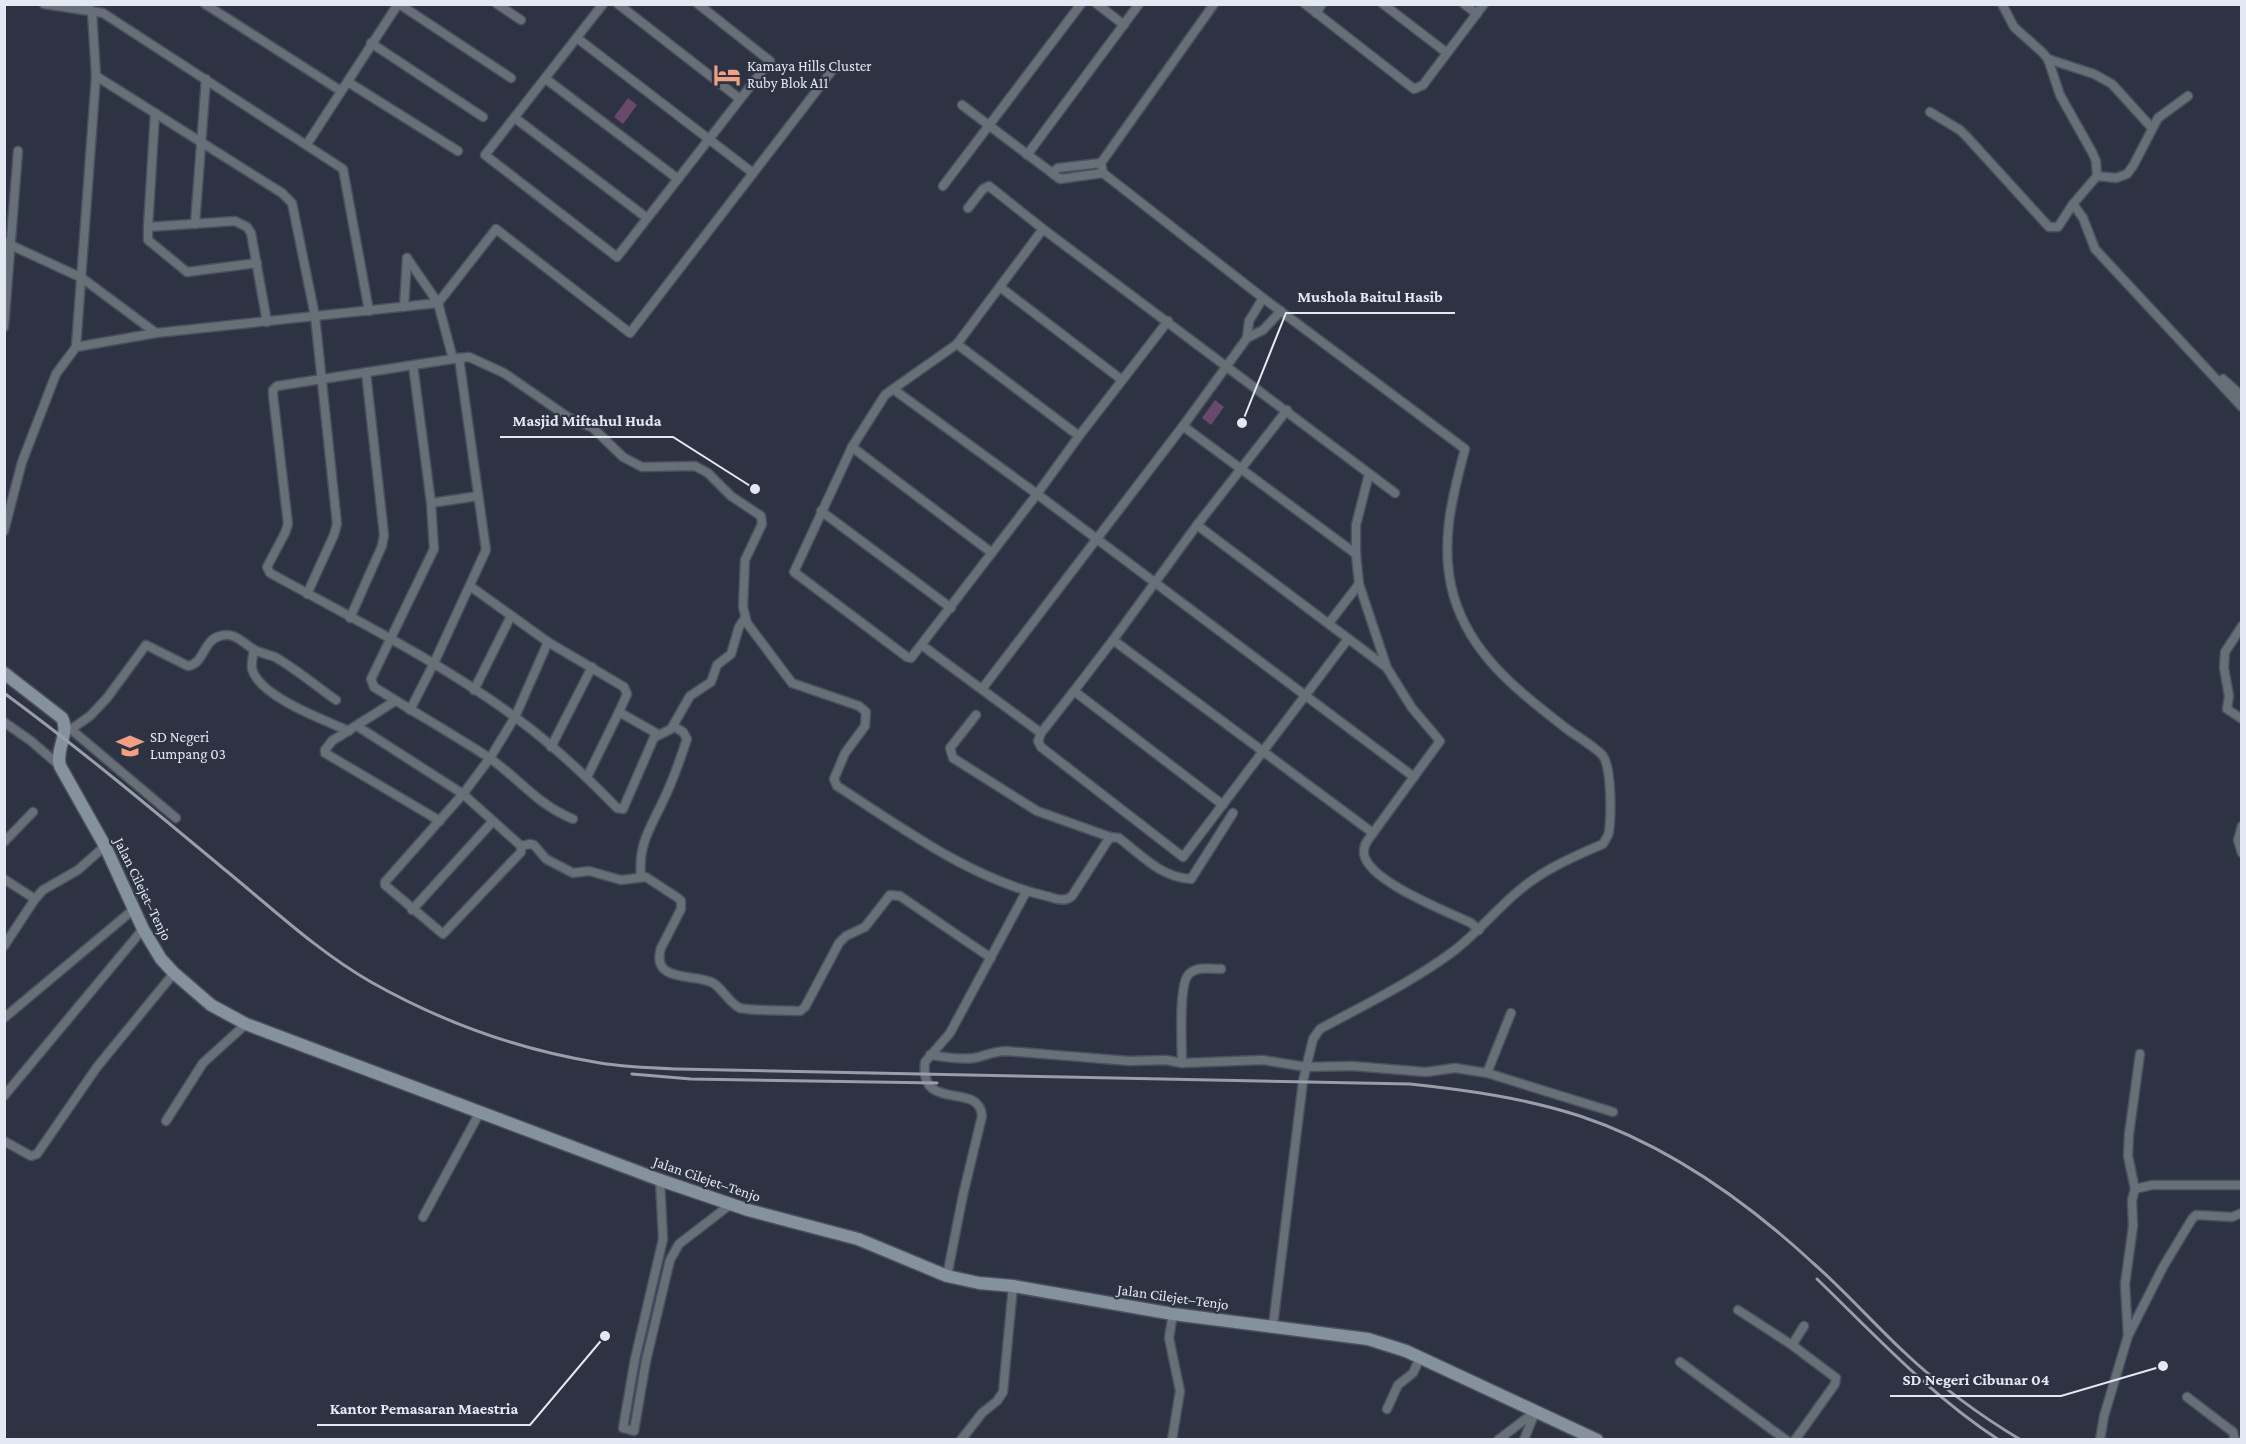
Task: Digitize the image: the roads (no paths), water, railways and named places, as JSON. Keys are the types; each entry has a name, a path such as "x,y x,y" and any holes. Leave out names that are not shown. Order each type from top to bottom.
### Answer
{"main road":[{"path":"4,674 57,712 67,727 58,756 60,766"},
{"name":"Jalan Cilejet–Tenjo","path":"60,766 105,846 143,929 161,959 211,1005 246,1024 660,1180 731,1204 858,1239 947,1276 1173,1314 1368,1339 1420,1358 1597,1440"}],"street":[{"path":"44,4 89,8 103,13 343,169 369,311"},
{"path":"205,4 341,91"},
{"path":"307,144 399,4 511,78"},
{"path":"497,4 521,20"},
{"path":"603,4 485,155 617,257 770,61 698,4"},
{"path":"618,4 740,99"},
{"path":"943,186 1081,4"},
{"path":"1097,4 1124,25"},
{"path":"1027,154 1139,4"},
{"path":"1214,4 1101,163 1103,173 1263,298 1465,449 1448,523 1447,554 1453,596 1468,630 1495,669 1603,756 1608,771 1610,816 1608,835 1603,844 1540,875 1521,888 1479,930 1451,953 1401,985 1320,1029 1313,1039 1306,1067 1273,1326"},
{"path":"1305,4 1414,89 1423,85 1484,4"},
{"path":"1316,13 1322,4"},
{"path":"1383,4 1447,53"},
{"path":"1464,4 1477,14"},
{"path":"1930,112 1960,130 2049,227 2058,227 2073,204 2097,176 2096,161 2060,95 2048,59 2014,27 2002,4"},
{"path":"4,531 30,440 56,374 76,347 96,76 89,8"},
{"path":"577,38 753,173"},
{"path":"372,43 483,117"},
{"path":"2048,59 2094,74 2112,84 2152,128"},
{"path":"76,347 156,333 438,303 496,229 630,333 831,72"},
{"path":"96,76 288,198 292,203 315,316 337,524 307,594"},
{"path":"195,224 206,79"},
{"path":"546,79 678,179"},
{"path":"348,81 458,151"},
{"path":"2097,176 2116,178 2127,174 2152,128 2165,111 2188,96"},
{"path":"962,105 1060,179 1103,173"},
{"path":"155,113 148,240 187,272 257,263"},
{"path":"515,118 647,218"},
{"path":"4,327 8,244 18,151"},
{"path":"1052,174 1058,168 1101,163"},
{"path":"968,208 982,189 989,186 1395,493"},
{"path":"2073,204 2083,218 2095,249 2241,407"},
{"path":"148,227 235,221 241,223 251,233 267,322"},
{"path":"1043,229 957,344 885,395 852,447 794,572 907,657 911,658 923,646 1079,436 1168,321"},
{"path":"8,244 82,278 156,333"},
{"path":"404,307 407,258 438,303 456,359 486,550 410,710"},
{"path":"1000,287 1122,380"},
{"path":"1247,338 1249,321 1263,298"},
{"path":"982,688 1183,426 1247,338 1263,330 1281,311"},
{"path":"2182,343 2241,396"},
{"path":"957,344 1079,436"},
{"path":"745,618 739,627 729,656 717,665 709,684 690,696 673,726 667,732 657,736 623,809 617,808 587,777 515,717 434,663 270,573 267,567 288,525 273,390 277,386 469,357 504,373 564,415 593,428 623,457 642,467 695,466 703,469 731,496 761,516 762,524 745,560 743,583 745,618 792,682 859,706 866,712 865,726 846,753 834,779 837,786 946,855 1026,892 1062,900 1069,899 1110,837"},
{"path":"413,365 431,503 434,549 370,679 374,687 490,759 543,804 573,819"},
{"path":"350,618 382,546 384,535 366,372"},
{"path":"893,389 1414,777"},
{"path":"1287,410 1197,525 1113,640 1041,733 1038,741 1041,747 1181,856 1186,856 1348,639"},
{"path":"1183,426 1356,554"},
{"path":"852,447 992,553"},
{"path":"1369,474 1356,525 1359,584 1388,668 1412,708 1440,741 1364,846 1364,856 1372,870 1385,881 1471,923 1479,930"},
{"path":"431,503 478,496"},
{"path":"821,511 951,608"},
{"path":"1197,525 1388,668"},
{"path":"1329,623 1359,584"},
{"path":"470,586 548,642 626,690 627,694 619,712 587,777"},
{"path":"474,690 511,616"},
{"path":"2241,626 2225,652 2224,668 2228,683 2227,709 2241,719"},
{"path":"176,818 67,727 103,703 146,645 188,666 197,662 208,643 222,635 232,635 254,650 274,657 336,699"},
{"path":"1113,640 1373,833"},
{"path":"522,846 521,852 445,933 441,934 385,885 385,882 440,821 490,759 515,717 548,642"},
{"path":"923,646 1041,733"},
{"path":"254,650 252,663 257,678 278,697 305,713 349,731"},
{"path":"551,747 592,667"},
{"path":"1074,692 1224,805"},
{"path":"395,701 332,741 325,750 328,757 440,821"},
{"path":"619,712 654,730 657,736"},
{"path":"976,715 950,748 953,758 1037,811 1110,837 1119,838 1167,874 1179,879 1191,879 1233,813"},
{"path":"4,722 60,766"},
{"path":"357,726 463,794 522,846"},
{"path":"641,877 640,862 647,832 664,800 687,739 683,732 673,726"},
{"path":"4,842 33,812"},
{"path":"412,910 493,820"},
{"path":"2241,826 2238,840 2241,853"},
{"path":"522,846 534,845 551,862 573,873 589,871 621,880 641,877 652,880 681,901 681,909 660,953 665,969 676,976 703,978 711,981 742,1008 801,1011 814,992 839,943 846,936 865,927 890,895 900,896 991,958"},
{"path":"4,946 35,898 43,890 78,870 105,846"},
{"path":"4,879 35,898"},
{"path":"947,1276 982,1116 979,1104 974,1100 938,1092 929,1087 926,1083 925,1066 930,1055 950,1033 1026,892"},
{"path":"4,1018 134,909"},
{"path":"4,1096 143,929"},
{"path":"1182,1063 1184,982 1188,974 1198,968 1221,969"},
{"path":"4,1141 31,1156 37,1154 97,1066 174,973"},
{"path":"1486,1073 1511,1013"},
{"path":"166,1122 203,1063 246,1024"},
{"path":"930,1055 976,1058 997,1051 1006,1051 1054,1057 1129,1061 1166,1060 1182,1063 1263,1060 1306,1067 1352,1066 1426,1072 1455,1068 1486,1073 1613,1112"},
{"path":"2128,1336 2125,1284 2133,1226 2132,1200 2135,1189 2128,1156 2140,1054"},
{"path":"423,1217 480,1112"},
{"path":"660,1180 663,1239 623,1428 634,1431 670,1260 679,1244 731,1204"},
{"path":"2135,1189 2152,1185 2241,1185"},
{"path":"2100,1440 2104,1416 2128,1336 2163,1267 2192,1219 2196,1215 2232,1217 2241,1213"},
{"path":"663,1239 679,1244"},
{"path":"961,1440 982,1413 997,1401 1003,1392 1013,1286"},
{"path":"1738,1310 1792,1345 1836,1378 1835,1384 1795,1440"},
{"path":"1172,1440 1180,1391 1169,1338 1173,1314"},
{"path":"1792,1345 1804,1326"},
{"path":"1387,1409 1398,1385 1413,1373 1420,1358"},
{"path":"1680,1362 1786,1440"},
{"path":"630,1389 641,1390"},
{"path":"2187,1397 2233,1432 2235,1440"},
{"path":"1498,1440 1536,1411"},
{"path":"1524,1440 1536,1411"}],"railway":[{"path":"4,693 116,780 332,957 371,982 425,1010 482,1033 570,1057 638,1067 1410,1084 1538,1104 1580,1116 1644,1142 1733,1197 1761,1218 1825,1274 1917,1364 1945,1388 2021,1440"},
{"path":"632,1074 691,1079 937,1083"},
{"path":"1817,1279 1926,1384 1999,1440"}],"place":[{"name":"Kamaya Hills Cluster Ruby Blok A11","path":"727,75"},
{"name":"Mushola Baitul Hasib","path":"1242,423"},
{"name":"Masjid Miftahul Huda","path":"755,489"},
{"name":"SD Negeri Lumpang 03","path":"130,746"},
{"name":"Kantor Pemasaran Maestria","path":"605,1336"},
{"name":"SD Negeri Cibunar 04","path":"2163,1366"}]}
